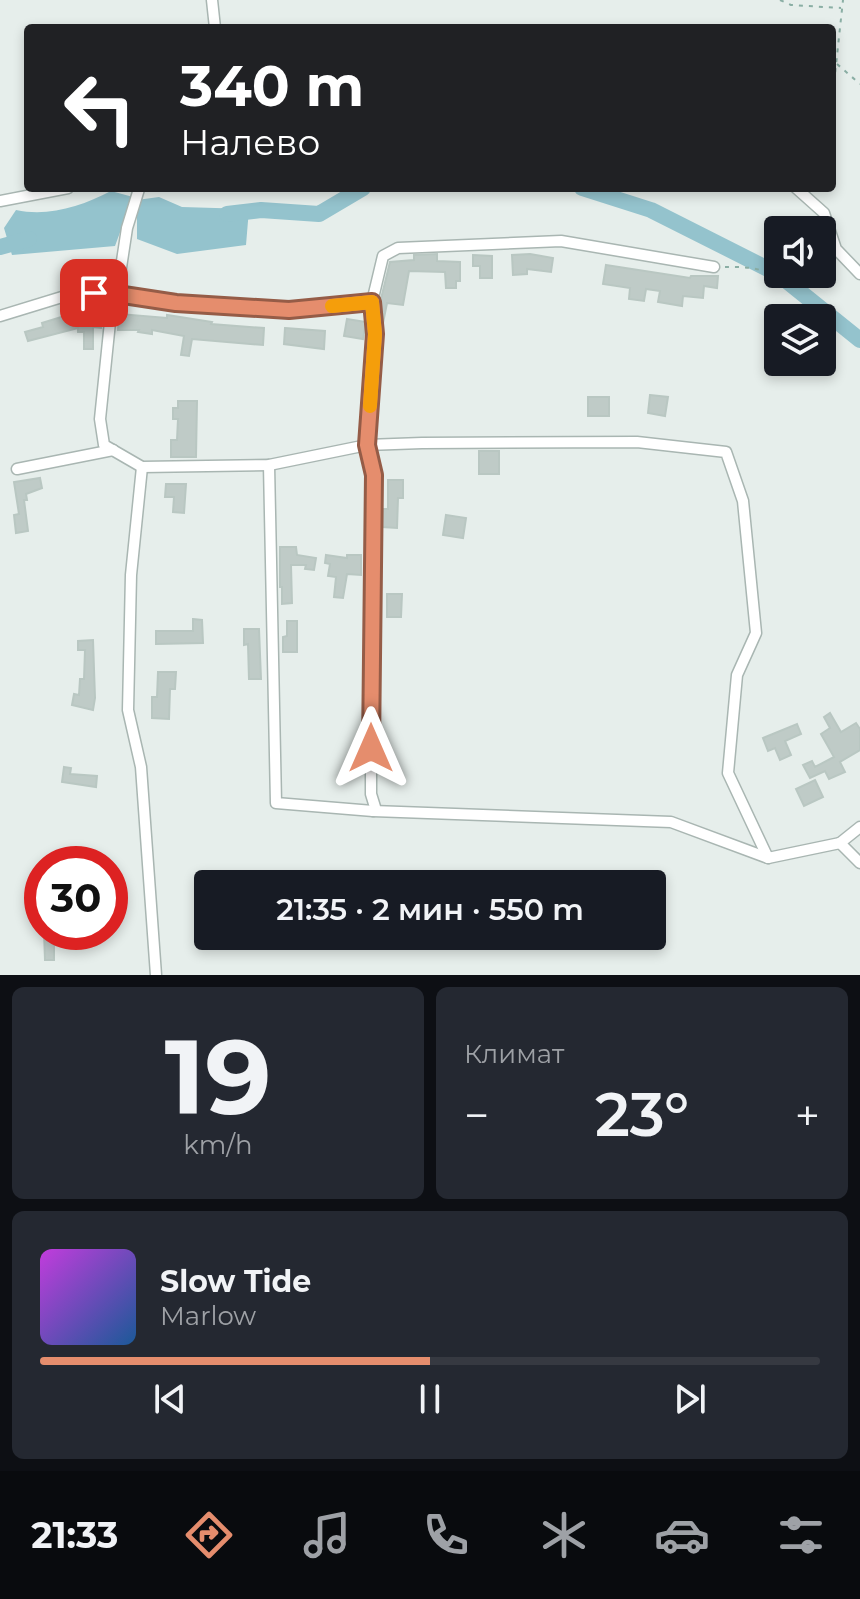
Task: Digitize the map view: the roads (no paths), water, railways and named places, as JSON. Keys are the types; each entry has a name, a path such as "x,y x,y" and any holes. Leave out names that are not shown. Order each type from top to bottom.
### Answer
{"street":[{"path":"212,0 215,24"},
{"path":"0,201 47,192"},
{"path":"138,192 130,214 115,293 100,419 104,445 142,467 269,465 367,445 637,442 726,452 743,501 756,633 737,675 728,773 768,858"},
{"path":"800,192 824,213 836,249 860,274"},
{"path":"373,811 371,612 374,475 367,445 375,334 372,302 383,256 398,248 561,241 714,267"},
{"path":"0,316 75,293 115,293 176,303 289,310 372,302"},
{"path":"17,469 113,450"},
{"path":"269,465 276,803 373,811 671,822 768,858 840,843 860,827"},
{"path":"142,467 131,575 128,710 141,767 156,975"},
{"path":"840,843 860,863"}],"water":[{"path":"109,192 133,197 115,246 12,255 4,228 16,210 53,211"},
{"path":"159,197 182,207 249,209 246,245 177,254 137,239 137,200"}],"waterway":[{"path":"227,214 261,210 319,214 356,192"},
{"path":"595,192 651,210 764,267"},
{"path":"0,247 29,239"},
{"path":"795,288 860,340"}]}
